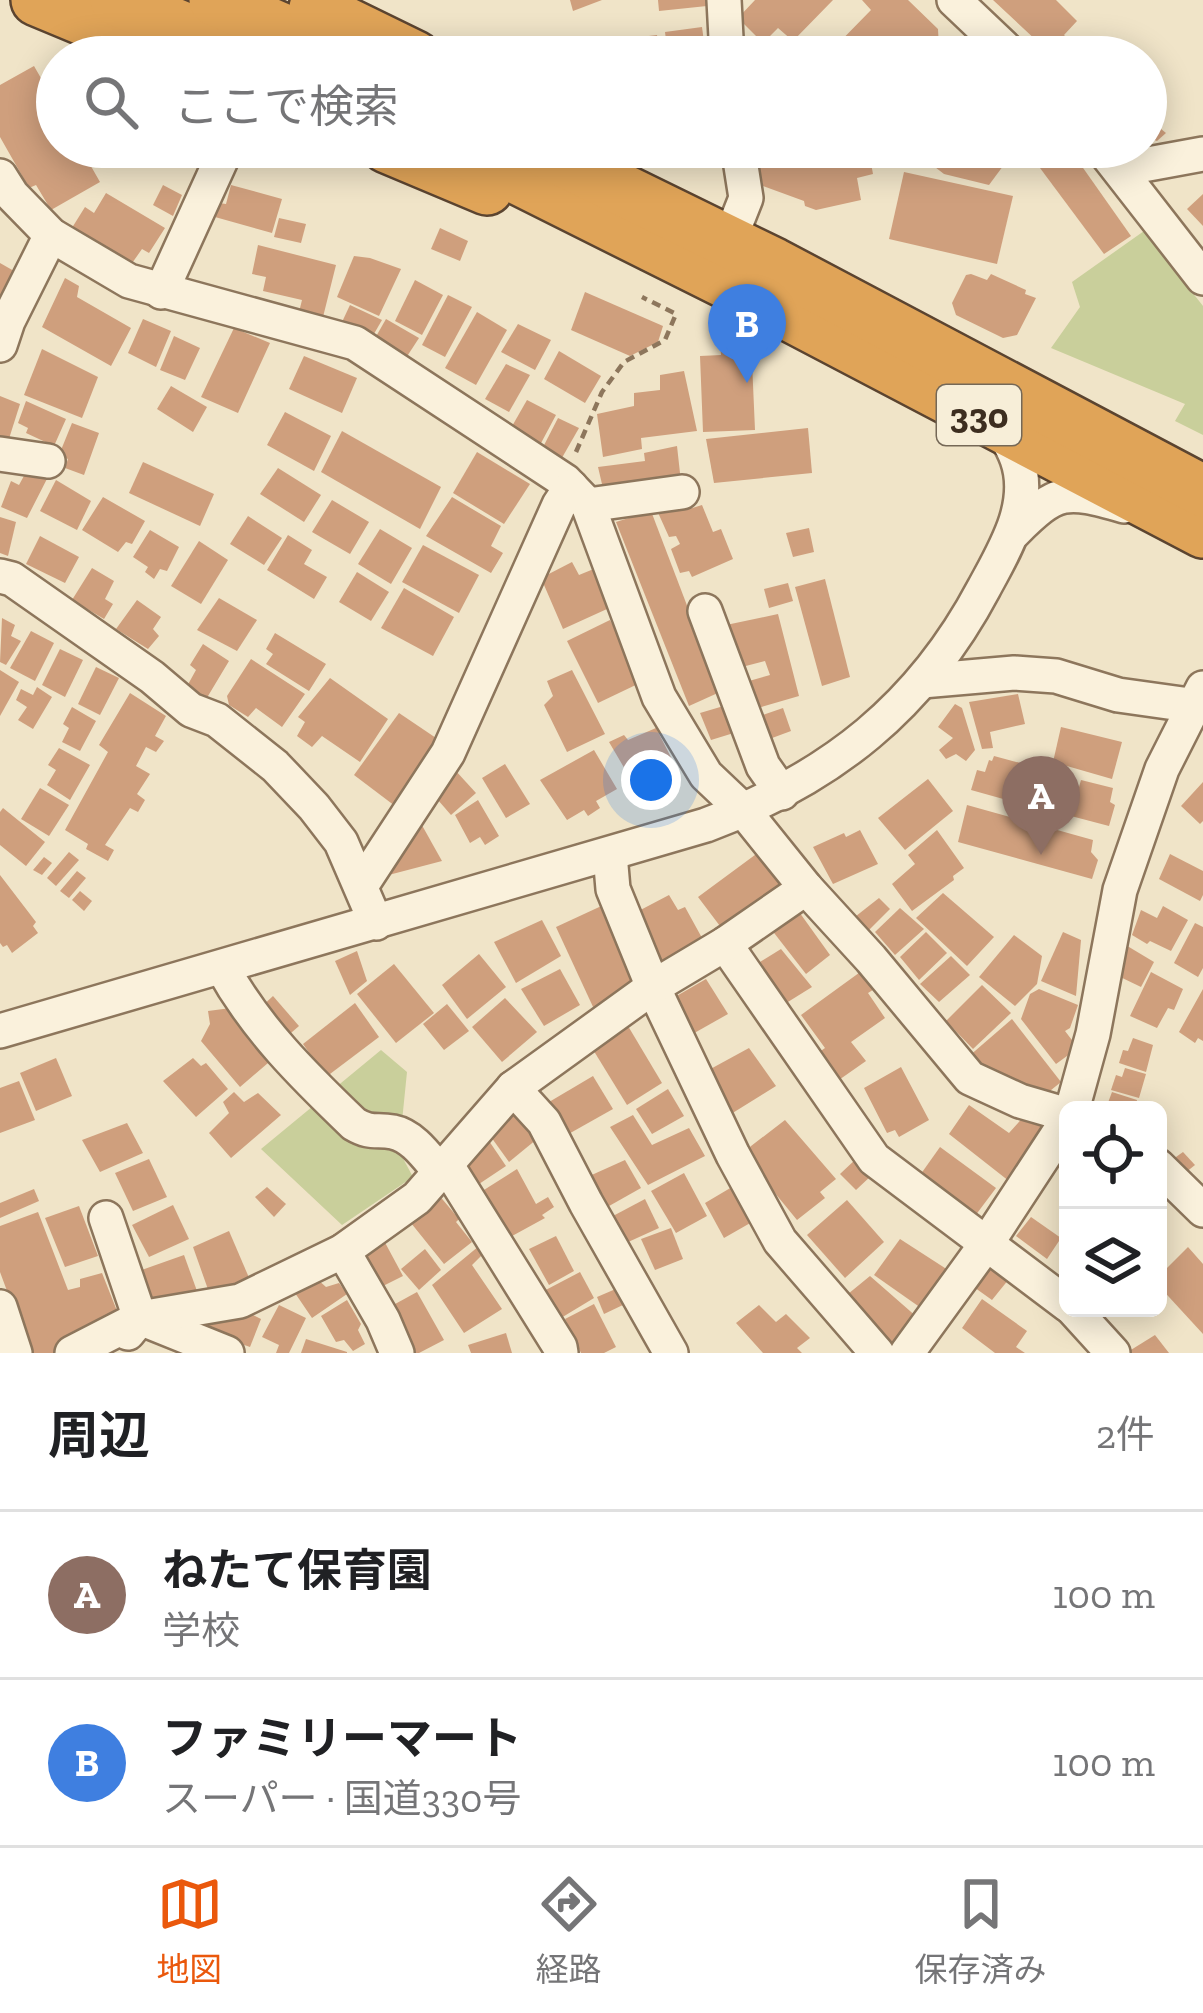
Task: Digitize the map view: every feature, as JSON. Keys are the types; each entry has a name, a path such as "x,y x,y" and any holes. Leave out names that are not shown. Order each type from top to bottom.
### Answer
{"highway":[{"path":"37,0 123,36"},
{"path":"116,0 203,36"},
{"path":"215,0 298,36"},
{"path":"298,0 372,36"},
{"path":"437,168 575,226 764,281"},
{"name":"330","path":"503,168 764,281 1203,491"},
{"name":"330","path":"572,168 1000,426 1203,533"},
{"path":"619,168 731,236 764,281"}],"street":[{"path":"724,0 726,36"},
{"path":"954,0 991,36"},
{"path":"1167,156 1203,154"},
{"path":"161,292 217,168"},
{"path":"731,236 746,198 741,168"},
{"path":"1119,168 1203,278"},
{"path":"0,176 51,236 129,281 355,343 575,491 682,492"},
{"path":"0,345 51,236"},
{"path":"1000,426 1017,457 1021,476 1014,532"},
{"path":"0,454 49,461"},
{"path":"575,491 659,697 706,775 744,811 970,1078 1059,1112"},
{"path":"361,886 448,753 559,505 575,491"},
{"path":"0,1031 610,854 744,811 782,793 842,755 922,682 956,638 1014,532 1054,498 1074,496 1137,509 1203,533"},
{"path":"0,576 12,579 152,676 191,710 217,720 275,766 340,842 376,923"},
{"path":"705,611 763,766 782,793"},
{"path":"922,682 1014,673 1056,676 1118,695 1200,701 1162,769 1120,890 1093,1034 1073,1101"},
{"path":"610,854 613,889 653,987 733,1154 780,1241 877,1353"},
{"path":"72,1353 140,1318 240,1301 344,1251 417,1198 513,1088 653,987 806,889"},
{"path":"725,944 874,1159 1059,1298"},
{"path":"222,967 270,1039 354,1124 369,1132 394,1132 443,1168 562,1353"},
{"path":"513,1088 544,1122 671,1353"},
{"path":"907,1353 987,1243 1059,1131"},
{"path":"1167,1175 1203,1210"},
{"path":"106,1218 140,1318 227,1353"},
{"path":"344,1251 398,1353"},
{"path":"0,1307 15,1353"},
{"path":"1080,1317 1113,1353"},
{"path":"113,1353 140,1318"}],"path":[{"path":"575,491 586,423 602,392 624,362 665,340 676,314 642,297"}],"green space":[{"path":"1144,231 1203,306 1203,435 1175,421 1185,404 1051,348 1080,307 1072,282"},
{"path":"381,1050 407,1072 399,1151 413,1177 342,1225 261,1149"}],"building":[{"path":"570,0 602,0 573,11"},
{"path":"658,0 706,0 707,6 659,11"},
{"path":"755,0 833,0 798,36 787,36 778,28 770,36 756,36 738,18"},
{"path":"862,0 908,0 938,29 938,36 846,36 871,10"},
{"path":"993,0 1056,0 1077,21 1065,36 1032,36"},
{"path":"702,27 703,36 665,36 665,32"},
{"path":"34,66 36,168 92,168 100,182 51,210 36,185 29,188 0,137 0,85"},
{"path":"759,168 872,168 873,174 857,178 861,200 816,210 763,186"},
{"path":"936,168 1002,168 989,185"},
{"path":"1040,168 1083,168 1131,236 1104,254"},
{"path":"904,172 1013,196 997,264 889,239"},
{"path":"163,185 182,195 173,216 153,205"},
{"path":"231,185 282,199 272,233 215,217 219,203 226,204"},
{"path":"106,193 165,228 149,253 142,249 130,266 70,231 85,207 94,213"},
{"path":"1203,194 1203,226 1187,209"},
{"path":"279,218 306,224 301,243 274,237"},
{"path":"440,228 468,241 460,261 431,249"},
{"path":"258,245 336,265 323,317 299,312 302,300 263,291 266,277 252,274"},
{"path":"354,256 401,269 379,316 337,297"},
{"path":"0,263 14,271 0,297"},
{"path":"991,274 1036,298 1017,335 1003,338 956,315 952,303 966,275 987,280"},
{"path":"65,278 79,286 77,297 131,328 111,366 42,327"},
{"path":"415,280 443,295 422,335 395,321"},
{"path":"585,292 663,326 658,342 630,356 571,330"},
{"path":"448,295 472,307 445,357 422,345"},
{"path":"350,305 382,320 371,339 342,322"},
{"path":"477,312 507,330 476,385 445,368"},
{"path":"143,319 171,331 156,367 128,353"},
{"path":"386,319 419,338 404,361 374,340"},
{"path":"518,324 551,340 535,370 501,352"},
{"path":"234,328 270,343 238,413 201,397"},
{"path":"174,336 200,348 185,380 160,370"},
{"path":"751,339 755,430 703,432 700,356 721,355 720,340"},
{"path":"42,349 98,377 82,418 24,395"},
{"path":"559,351 601,376 585,403 544,379"},
{"path":"304,356 357,378 342,413 289,389"},
{"path":"506,364 530,375 509,412 485,399"},
{"path":"684,371 697,431 641,438 642,449 603,457 597,414 634,406 634,393 660,390 660,375"},
{"path":"171,386 207,407 193,432 157,409"},
{"path":"0,396 20,404 7,445 0,443"},
{"path":"527,400 556,415 540,445 511,428"},
{"path":"26,401 66,419 54,446 26,433 28,428 18,423"},
{"path":"285,412 331,436 314,471 267,445"},
{"path":"558,418 579,428 559,463 540,453"},
{"path":"72,423 99,433 84,475 65,468 68,459 59,455"},
{"path":"808,428 812,473 714,483 706,439"},
{"path":"342,431 441,487 420,529 321,472"},
{"path":"677,446 681,482 605,497 598,467 645,461 644,453"},
{"path":"477,452 530,484 504,524 453,493"},
{"path":"143,462 214,494 200,526 129,493"},
{"path":"31,463 51,471 27,518 1,507 11,481 19,485"},
{"path":"278,468 321,495 304,522 260,494"},
{"path":"56,480 91,501 77,530 40,511"},
{"path":"103,497 145,521 132,544 126,542 118,552 82,530"},
{"path":"452,497 501,526 491,546 503,553 491,573 426,536"},
{"path":"682,499 686,510 702,505 713,532 721,529 733,559 692,577 689,571 680,573 671,549 680,544 676,536 669,537 655,506"},
{"path":"332,500 369,522 350,554 312,532"},
{"path":"651,511 720,692 689,706 616,522"},
{"path":"248,516 282,538 264,565 230,544"},
{"path":"0,517 16,522 8,556 0,553"},
{"path":"809,528 814,552 793,557 786,533"},
{"path":"380,529 412,548 391,584 358,564"},
{"path":"150,530 179,547 167,571 160,569 154,579 145,572 148,567 133,557"},
{"path":"288,535 312,550 304,564 327,577 314,599 267,570"},
{"path":"40,536 79,557 65,583 26,564"},
{"path":"199,541 228,560 201,604 171,586"},
{"path":"423,545 479,575 459,613 402,582"},
{"path":"572,562 579,575 601,566 618,604 563,629 541,578"},
{"path":"92,568 114,581 105,599 113,604 104,619 72,600"},
{"path":"357,572 389,592 371,621 339,602"},
{"path":"825,579 850,677 822,686 795,587"},
{"path":"788,583 793,601 769,608 764,589"},
{"path":"404,588 454,617 433,656 381,628"},
{"path":"219,598 257,620 237,651 197,630"},
{"path":"137,600 161,617 153,629 159,636 148,649 116,629"},
{"path":"778,614 799,696 751,710 742,683 770,675 765,661 738,668 726,625"},
{"path":"2,618 15,625 11,636 21,641 6,665 0,662"},
{"path":"610,620 642,682 598,703 567,641"},
{"path":"31,631 54,643 35,681 10,668"},
{"path":"275,633 326,664 309,691 266,664 273,654 266,649"},
{"path":"203,644 229,661 205,701 186,688 196,670 190,665"},
{"path":"60,649 83,660 65,697 42,685"},
{"path":"251,659 305,694 282,727 256,708 248,717 229,705 227,696"},
{"path":"96,667 119,678 100,715 78,704"},
{"path":"0,670 19,682 0,716"},
{"path":"572,670 605,734 567,752 544,705 553,696 547,681"},
{"path":"330,678 388,719 360,762 322,736 312,747 297,736 305,722 298,717"},
{"path":"37,687 52,697 33,729 18,720 27,707 16,700 21,689 33,695"},
{"path":"130,693 166,716 155,736 164,741 156,752 146,747 136,766 150,774 137,794 145,800 138,812 130,808 105,845 114,850 108,861 65,830 108,752 99,745"},
{"path":"1018,694 1025,724 990,732 993,748 982,749 969,702"},
{"path":"955,704 962,708 975,750 966,761 956,754 946,759 939,750 953,738 938,727"},
{"path":"727,705 737,732 711,740 700,713"},
{"path":"72,707 96,721 80,751 62,742 69,728 63,724"},
{"path":"783,708 791,731 764,741 754,718"},
{"path":"399,713 439,740 395,806 354,775"},
{"path":"1061,727 1122,742 1112,779 1053,762"},
{"path":"656,728 677,769 636,788 609,742"},
{"path":"59,748 90,765 70,800 47,785 56,770 48,765"},
{"path":"594,750 617,789 596,801 600,808 588,816 584,810 567,820 540,780"},
{"path":"994,756 1024,764 1014,802 971,790 977,770 985,772"},
{"path":"505,764 530,804 506,818 482,778"},
{"path":"455,770 476,793 451,815 431,792"},
{"path":"1032,773 1075,785 1066,815 1024,804"},
{"path":"928,779 953,811 905,850 878,818"},
{"path":"1081,780 1113,788 1110,802 1115,805 1109,826 1071,816"},
{"path":"1203,782 1203,821 1200,824 1181,806"},
{"path":"40,788 69,805 49,836 21,819"},
{"path":"478,800 499,836 485,845 480,837 470,843 455,815"},
{"path":"967,805 1093,840 1091,852 1098,860 1092,879 958,842"},
{"path":"3,808 45,842 26,866 0,845"},
{"path":"419,820 442,861 381,877"},
{"path":"860,830 878,864 833,884 813,847"},
{"path":"937,830 964,868 912,911 892,884 915,864 908,855"},
{"path":"69,852 79,860 56,886 47,878"},
{"path":"759,852 782,880 778,884 784,892 726,934 698,897"},
{"path":"1170,854 1203,871 1200,901 1159,879"},
{"path":"44,857 52,863 42,875 33,870"},
{"path":"77,871 86,878 69,898 60,891"},
{"path":"0,875 36,922 33,926 38,933 12,953 0,943"},
{"path":"80,891 92,901 84,911 72,900"},
{"path":"943,893 994,937 967,966 916,918"},
{"path":"669,895 678,910 685,907 707,947 664,973 631,915"},
{"path":"879,898 890,909 863,936 851,920"},
{"path":"610,902 641,981 594,1009 556,927"},
{"path":"1163,906 1188,920 1171,951 1132,935 1141,910 1157,918"},
{"path":"900,908 924,929 895,955 875,932"},
{"path":"797,909 830,955 806,974 771,929"},
{"path":"542,920 561,956 516,983 494,942"},
{"path":"1195,923 1203,927 1203,968 1198,977 1174,963"},
{"path":"926,932 947,953 919,980 900,957"},
{"path":"1063,932 1081,940 1076,996 1041,981"},
{"path":"1014,935 1042,956 1037,984 1015,1006 979,977"},
{"path":"1124,944 1154,962 1141,987 1114,974"},
{"path":"781,949 812,987 775,1010 747,970"},
{"path":"357,951 367,981 350,995 335,961"},
{"path":"479,954 506,987 467,1019 442,985"},
{"path":"951,956 970,975 939,1002 920,984"},
{"path":"394,964 434,1013 396,1043 357,994"},
{"path":"560,969 580,1005 544,1026 521,989"},
{"path":"863,970 876,988 868,993 885,1018 851,1042 866,1061 836,1082 815,1055 825,1048 801,1015"},
{"path":"1151,972 1183,989 1174,1010 1168,1008 1157,1028 1130,1016"},
{"path":"706,979 728,1014 689,1036 668,1001"},
{"path":"982,985 1011,1013 973,1049 946,1021"},
{"path":"1039,989 1078,1005 1065,1031 1078,1048 1056,1064 1021,1019 1030,994"},
{"path":"1203,989 1203,1041 1198,1038 1195,1043 1179,1032"},
{"path":"273,996 299,1026 284,1039 259,1009"},
{"path":"505,998 537,1032 502,1062 472,1027"},
{"path":"355,1003 379,1037 326,1077 303,1044"},
{"path":"447,1004 469,1031 444,1050 423,1024"},
{"path":"231,1008 236,1022 275,1057 240,1087 201,1041 210,1024 208,1011"},
{"path":"1012,1019 1061,1082 1040,1099 997,1087 968,1057"},
{"path":"628,1026 662,1083 627,1105 592,1048"},
{"path":"1133,1038 1153,1045 1146,1072 1119,1063"},
{"path":"749,1048 776,1086 731,1114 705,1072"},
{"path":"56,1058 72,1096 36,1111 20,1073"},
{"path":"193,1058 201,1066 206,1063 228,1089 196,1117 163,1081"},
{"path":"901,1067 929,1120 899,1137 895,1130 887,1133 864,1088"},
{"path":"1125,1068 1146,1074 1139,1098 1111,1090 1116,1075 1122,1077"},
{"path":"593,1076 613,1109 565,1136 544,1105"},
{"path":"19,1081 35,1120 0,1133 0,1088"},
{"path":"668,1089 684,1116 652,1134 636,1109"},
{"path":"234,1092 244,1102 258,1093 281,1115 231,1158 209,1133 229,1113 223,1102"},
{"path":"1112,1092 1137,1100 1137,1101 1109,1101"},
{"path":"969,1105 1009,1133 1026,1114 1055,1126 1014,1185 949,1134"},
{"path":"515,1111 537,1139 509,1162 486,1130"},
{"path":"633,1115 652,1145 689,1128 705,1156 648,1185 610,1127"},
{"path":"785,1120 836,1179 820,1192 825,1198 797,1220 742,1153"},
{"path":"127,1123 143,1153 100,1172 82,1140"},
{"path":"487,1138 506,1166 476,1186 459,1158"},
{"path":"940,1147 996,1188 972,1220 918,1178"},
{"path":"1183,1152 1195,1165 1180,1177 1169,1162"},
{"path":"857,1158 873,1174 856,1190 840,1174"},
{"path":"149,1159 167,1197 133,1211 115,1173"},
{"path":"625,1160 641,1188 602,1210 585,1178"},
{"path":"517,1169 536,1204 548,1197 554,1207 542,1215 545,1218 503,1241 476,1195"},
{"path":"684,1173 707,1216 676,1233 651,1191"},
{"path":"267,1187 286,1204 274,1217 255,1197"},
{"path":"732,1187 752,1222 724,1238 705,1203"},
{"path":"34,1189 39,1201 0,1218 0,1203"},
{"path":"438,1194 472,1242 444,1264 407,1218"},
{"path":"645,1199 659,1228 626,1243 613,1216"},
{"path":"847,1200 884,1242 845,1278 807,1235"},
{"path":"173,1205 189,1239 149,1257 132,1225"},
{"path":"79,1206 98,1256 65,1267 45,1218"},
{"path":"38,1212 68,1290 80,1287 80,1279 102,1273 121,1321 61,1353 30,1353 0,1272 0,1226"},
{"path":"1031,1217 1059,1241 1047,1259 1016,1236"},
{"path":"671,1228 683,1259 655,1270 641,1239"},
{"path":"229,1231 250,1280 210,1295 193,1247"},
{"path":"556,1236 574,1271 549,1285 529,1249"},
{"path":"382,1237 403,1276 377,1289 356,1250"},
{"path":"900,1239 948,1270 921,1308 874,1275"},
{"path":"479,1246 483,1254 472,1265 502,1309 464,1333 432,1285"},
{"path":"1188,1247 1203,1264 1203,1334 1167,1295 1167,1268"},
{"path":"425,1249 441,1270 419,1290 401,1269"},
{"path":"184,1255 197,1291 156,1305 136,1272"},
{"path":"991,1259 1013,1274 992,1300 971,1285"},
{"path":"580,1272 594,1298 556,1321 540,1293"},
{"path":"870,1276 918,1318 889,1346 849,1312 858,1303 848,1294"},
{"path":"317,1279 326,1287 339,1283 347,1294 312,1318 295,1293"},
{"path":"618,1288 625,1304 604,1314 597,1297"},
{"path":"417,1292 444,1340 410,1353 386,1309"},
{"path":"982,1299 1027,1331 1016,1347 1025,1353 995,1353 962,1328"},
{"path":"347,1300 361,1324 358,1330 365,1344 353,1351 344,1340 336,1342 321,1316"},
{"path":"594,1304 616,1347 604,1353 581,1353 565,1319"},
{"path":"279,1305 306,1318 289,1353 276,1353 279,1345 262,1337"},
{"path":"759,1305 776,1322 786,1314 810,1338 797,1348 802,1353 763,1353 736,1323"},
{"path":"243,1310 261,1319 250,1347 202,1330 207,1314"},
{"path":"506,1333 512,1353 471,1353 468,1345"},
{"path":"1155,1335 1169,1353 1126,1353"},
{"path":"306,1339 347,1352 347,1353 301,1353"}],"place":[{"name":"ファミリーマート","path":"747,383"},
{"name":"ねたて保育園","path":"1041,855"}]}
